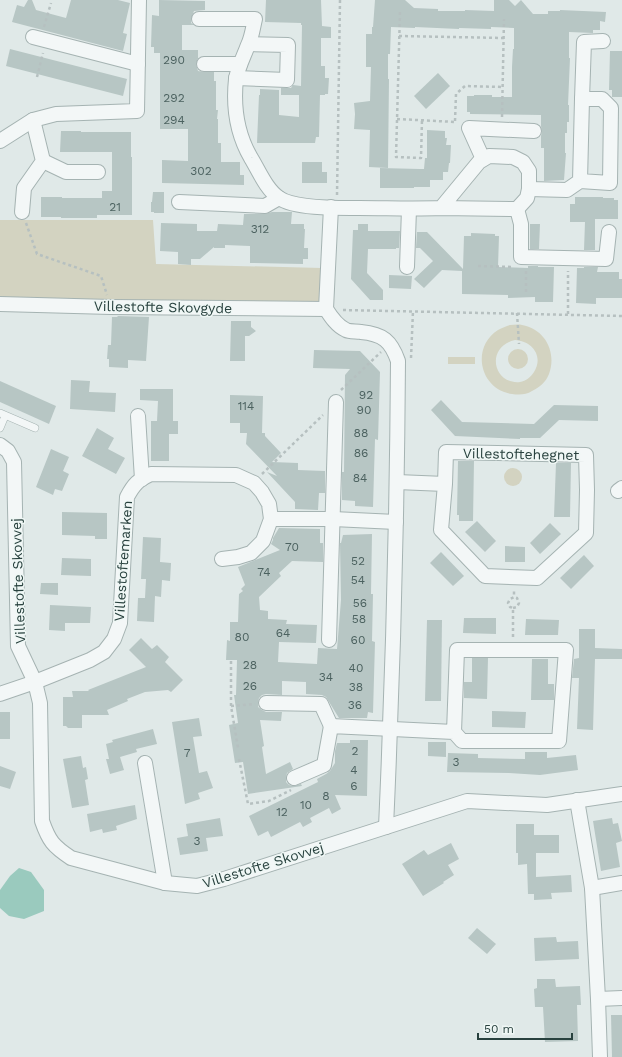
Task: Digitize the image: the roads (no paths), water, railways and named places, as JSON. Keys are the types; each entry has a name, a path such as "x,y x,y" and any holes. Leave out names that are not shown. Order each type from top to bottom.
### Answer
{"street":[{"path":"0,141 32,120 56,114 138,111 139,0"},
{"path":"199,19 255,19 249,44 240,64 236,78 235,106 238,126 245,148 266,184 279,198 295,204 334,207 517,209 527,198 530,189 529,171 523,162 513,157 489,156 478,162 441,208"},
{"path":"40,39 138,64"},
{"path":"580,181 584,42 603,41"},
{"path":"236,78 287,80 288,45 249,44"},
{"path":"204,64 240,64"},
{"path":"530,189 567,190 580,181 610,183 611,108 602,99 582,99"},
{"path":"32,120 43,161 66,172 98,172"},
{"path":"483,159 469,128 534,131"},
{"path":"22,212 24,188 43,161"},
{"path":"179,202 265,206 279,198"},
{"path":"334,207 326,309 334,321 346,330 372,333 390,343 398,361 396,522 386,827"},
{"path":"407,267 409,209"},
{"path":"517,209 521,224 523,257 606,259 608,232"},
{"name":"Villestofte Skovgyde","path":"0,304 111,307 326,309"},
{"path":"329,640 336,402"},
{"path":"138,416 142,479 151,474 236,475 254,483 262,492 269,504 271,519 263,541 250,553 238,557 222,559"},
{"name":"Villestofte Skovvej","path":"0,445 8,451 14,462 18,646 35,682 40,703 42,821 48,838 58,850 71,858 165,883 197,886 224,879 467,801 547,805 622,794"},
{"name":"Villestoftehegnet","path":"446,452 586,455 586,533 537,578 485,576 441,530 445,484 446,452"},
{"name":"Villestoftemarken","path":"0,694 90,660 104,652 114,639 120,623 127,497 133,486 142,479"},
{"path":"397,482 445,484"},
{"path":"271,519 333,519 396,522"},
{"path":"331,726 454,732 462,741 559,741 566,650 457,650 454,732"},
{"path":"266,703 321,704 331,726 324,765 294,778"},
{"path":"145,763 165,883"},
{"path":"577,800 592,888 600,1057"},
{"path":"592,888 622,883"},
{"path":"598,998 622,998"}],"lane":[{"path":"0,428 3,414 35,428"}]}
